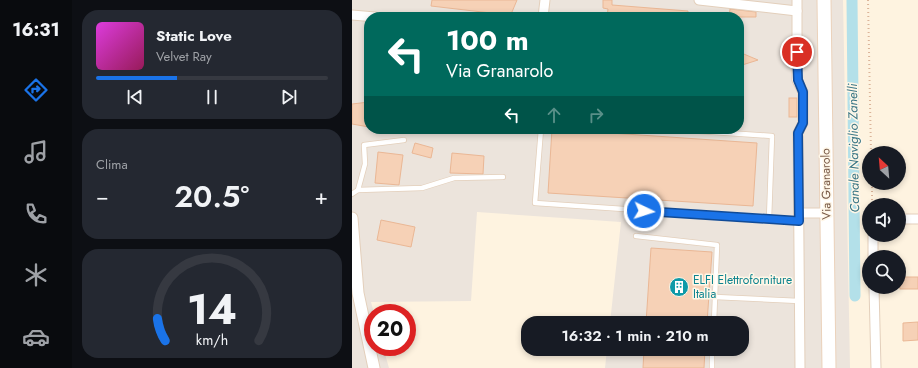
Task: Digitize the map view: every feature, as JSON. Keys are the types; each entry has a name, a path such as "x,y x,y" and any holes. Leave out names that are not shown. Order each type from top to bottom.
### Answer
{"main road":[{"name":"Via Granarolo","path":"824,0 829,368"}],"street":[{"path":"544,12 545,0"},
{"path":"699,0 797,10"},
{"path":"797,0 798,80 803,92 803,123 798,133 800,368"},
{"path":"352,15 364,16"},
{"path":"799,217 827,213"},
{"path":"352,218 358,293 374,368"},
{"path":"906,219 918,219"},
{"path":"874,294 876,368"}],"lane":[{"path":"541,134 535,203 769,219 799,217"},
{"path":"743,134 772,136 769,219"},
{"path":"358,190 365,164 364,145 404,140"},
{"path":"352,194 358,190 422,188 454,178 503,177"},
{"path":"636,236 717,245 714,316"},
{"path":"715,297 800,301"},
{"path":"712,356 712,368"}],"path":[{"path":"868,0 871,146"}],"shaded area":[{"path":"352,0 843,0 850,368 605,368 606,356 749,356 749,316 611,316 621,222 477,212 471,301 371,302 372,304 364,304 364,356 386,356 389,368 352,368"}],"building":[{"path":"432,0 517,0 512,12 482,12 431,6"},
{"path":"603,0 612,0 612,5 688,12 608,12 608,9 603,8"},
{"path":"730,9 756,12 756,17 744,17 744,12 730,12"},
{"path":"744,54 758,60 744,64"},
{"path":"789,98 797,98 797,117 789,117"},
{"path":"364,103 364,126 352,124 352,104"},
{"path":"552,134 625,134 757,143 753,206 548,193"},
{"path":"415,143 433,148 431,158 412,153"},
{"path":"378,152 403,155 399,185 375,183"},
{"path":"452,153 484,156 483,174 450,173"},
{"path":"381,220 415,227 411,247 377,240"},
{"name":"ELFI Elettroforniture Italia","path":"651,248 712,252 707,316 646,316"},
{"path":"906,277 918,277 918,289 906,289"},
{"path":"918,322 918,340 903,341 903,323"},
{"path":"644,356 705,356 704,368 643,368"}],"waterway":[{"name":"Canale Naviglio Zanelli","path":"852,0 855,296"}],"place":[{"name":"ELFI Elettroforniture Italia","path":"679,287"}],"route":[{"path":"644,211 799,221 798,133 803,123 803,92 798,80 797,52"}]}
